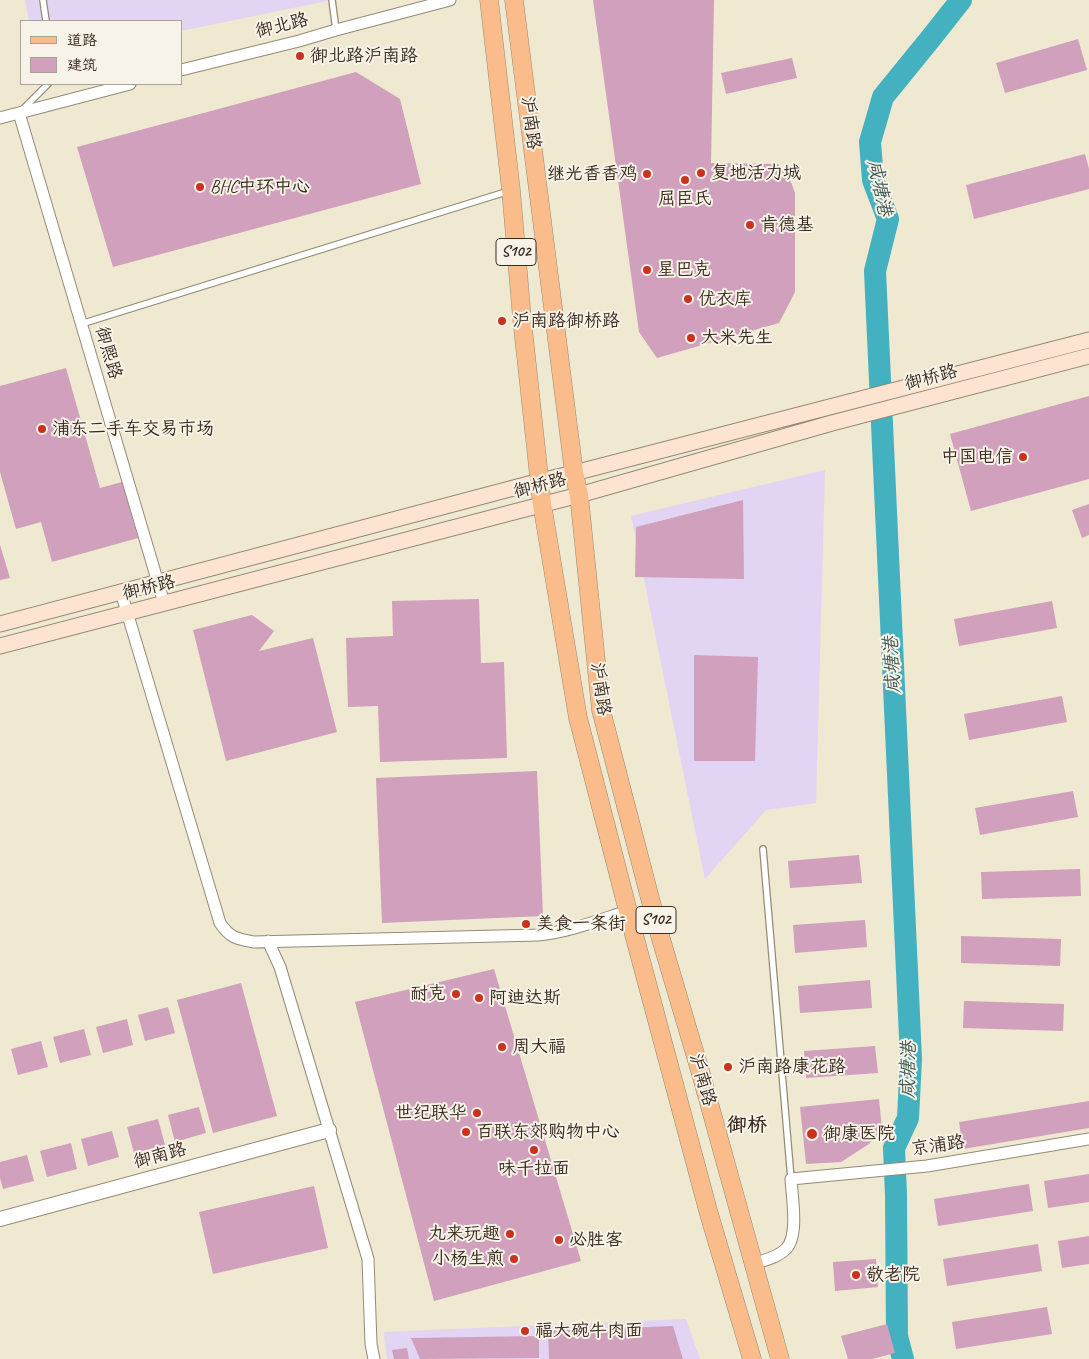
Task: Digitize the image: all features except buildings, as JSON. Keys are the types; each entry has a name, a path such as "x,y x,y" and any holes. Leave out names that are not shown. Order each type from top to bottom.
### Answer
{"main road":[{"name":"沪南路","path":"489,0 511,190 522,319 542,504 578,718 709,1214 752,1359"},
{"name":"沪南路","path":"514,0 574,473 579,495 602,710 658,929 701,1074 780,1359"},
{"name":"御桥路","path":"0,624 540,481 1089,340"},
{"name":"御桥路","path":"0,646 579,495 832,423 1089,356"}],"street":[{"name":"御北路","path":"182,70 299,41 450,0"},
{"path":"0,118 126,85"},
{"name":"御熙路","path":"19,113 164,603"},
{"path":"121,592 220,923 231,936 254,942 538,935 553,934 628,911"},
{"path":"268,941 280,967 368,1259 371,1344 374,1359"},
{"name":"御南路","path":"0,1219 329,1130"},
{"name":"京浦路","path":"791,1179 926,1166 1089,1140"},
{"path":"753,1264 778,1255 787,1249 792,1240 794,1228 791,1179"}],"lane":[{"path":"43,0 46,20"},
{"path":"332,0 336,30"},
{"path":"19,113 47,85"},
{"path":"82,324 511,190"},
{"path":"763,850 791,1179"}],"shaded area":[{"path":"25,0 332,0 182,31 182,20 29,20"},
{"path":"825,470 816,803 766,810 705,879 631,516"},
{"path":"686,1319 700,1359 387,1359 384,1332"}],"waterway":[{"name":"咸塘港","path":"903,1359 897,1336 894,1148 908,1118 911,1059 875,271 888,219 873,180 870,142 883,97 961,0"}],"place":[{"name":"御北路沪南路","path":"300,56"},
{"name":"复地活力城","path":"701,173"},
{"name":"继光香香鸡","path":"647,174"},
{"name":"屈臣氏","path":"685,180"},
{"name":"BHC中环中心","path":"200,187"},
{"name":"肯德基","path":"750,225"},
{"name":"星巴克","path":"647,270"},
{"name":"优衣库","path":"688,299"},
{"name":"沪南路御桥路","path":"502,321"},
{"name":"大米先生","path":"691,338"},
{"name":"浦东二手车交易市场","path":"42,429"},
{"name":"中国电信","path":"1023,457"},
{"name":"美食一条街","path":"526,924"},
{"name":"耐克","path":"456,994"},
{"name":"阿迪达斯","path":"479,998"},
{"name":"周大福","path":"502,1047"},
{"name":"沪南路康花路","path":"728,1067"},
{"name":"世纪联华","path":"477,1113"},
{"name":"百联东郊购物中心","path":"466,1132"},
{"name":"御康医院","path":"812,1134"},
{"name":"味千拉面","path":"534,1150"},
{"name":"丸来玩趣","path":"510,1234"},
{"name":"必胜客","path":"559,1240"},
{"name":"小杨生煎","path":"514,1259"},
{"name":"敬老院","path":"856,1275"},
{"name":"福大碗牛肉面","path":"525,1331"}],"district":[{"name":"御桥","path":"747,1126"}]}
